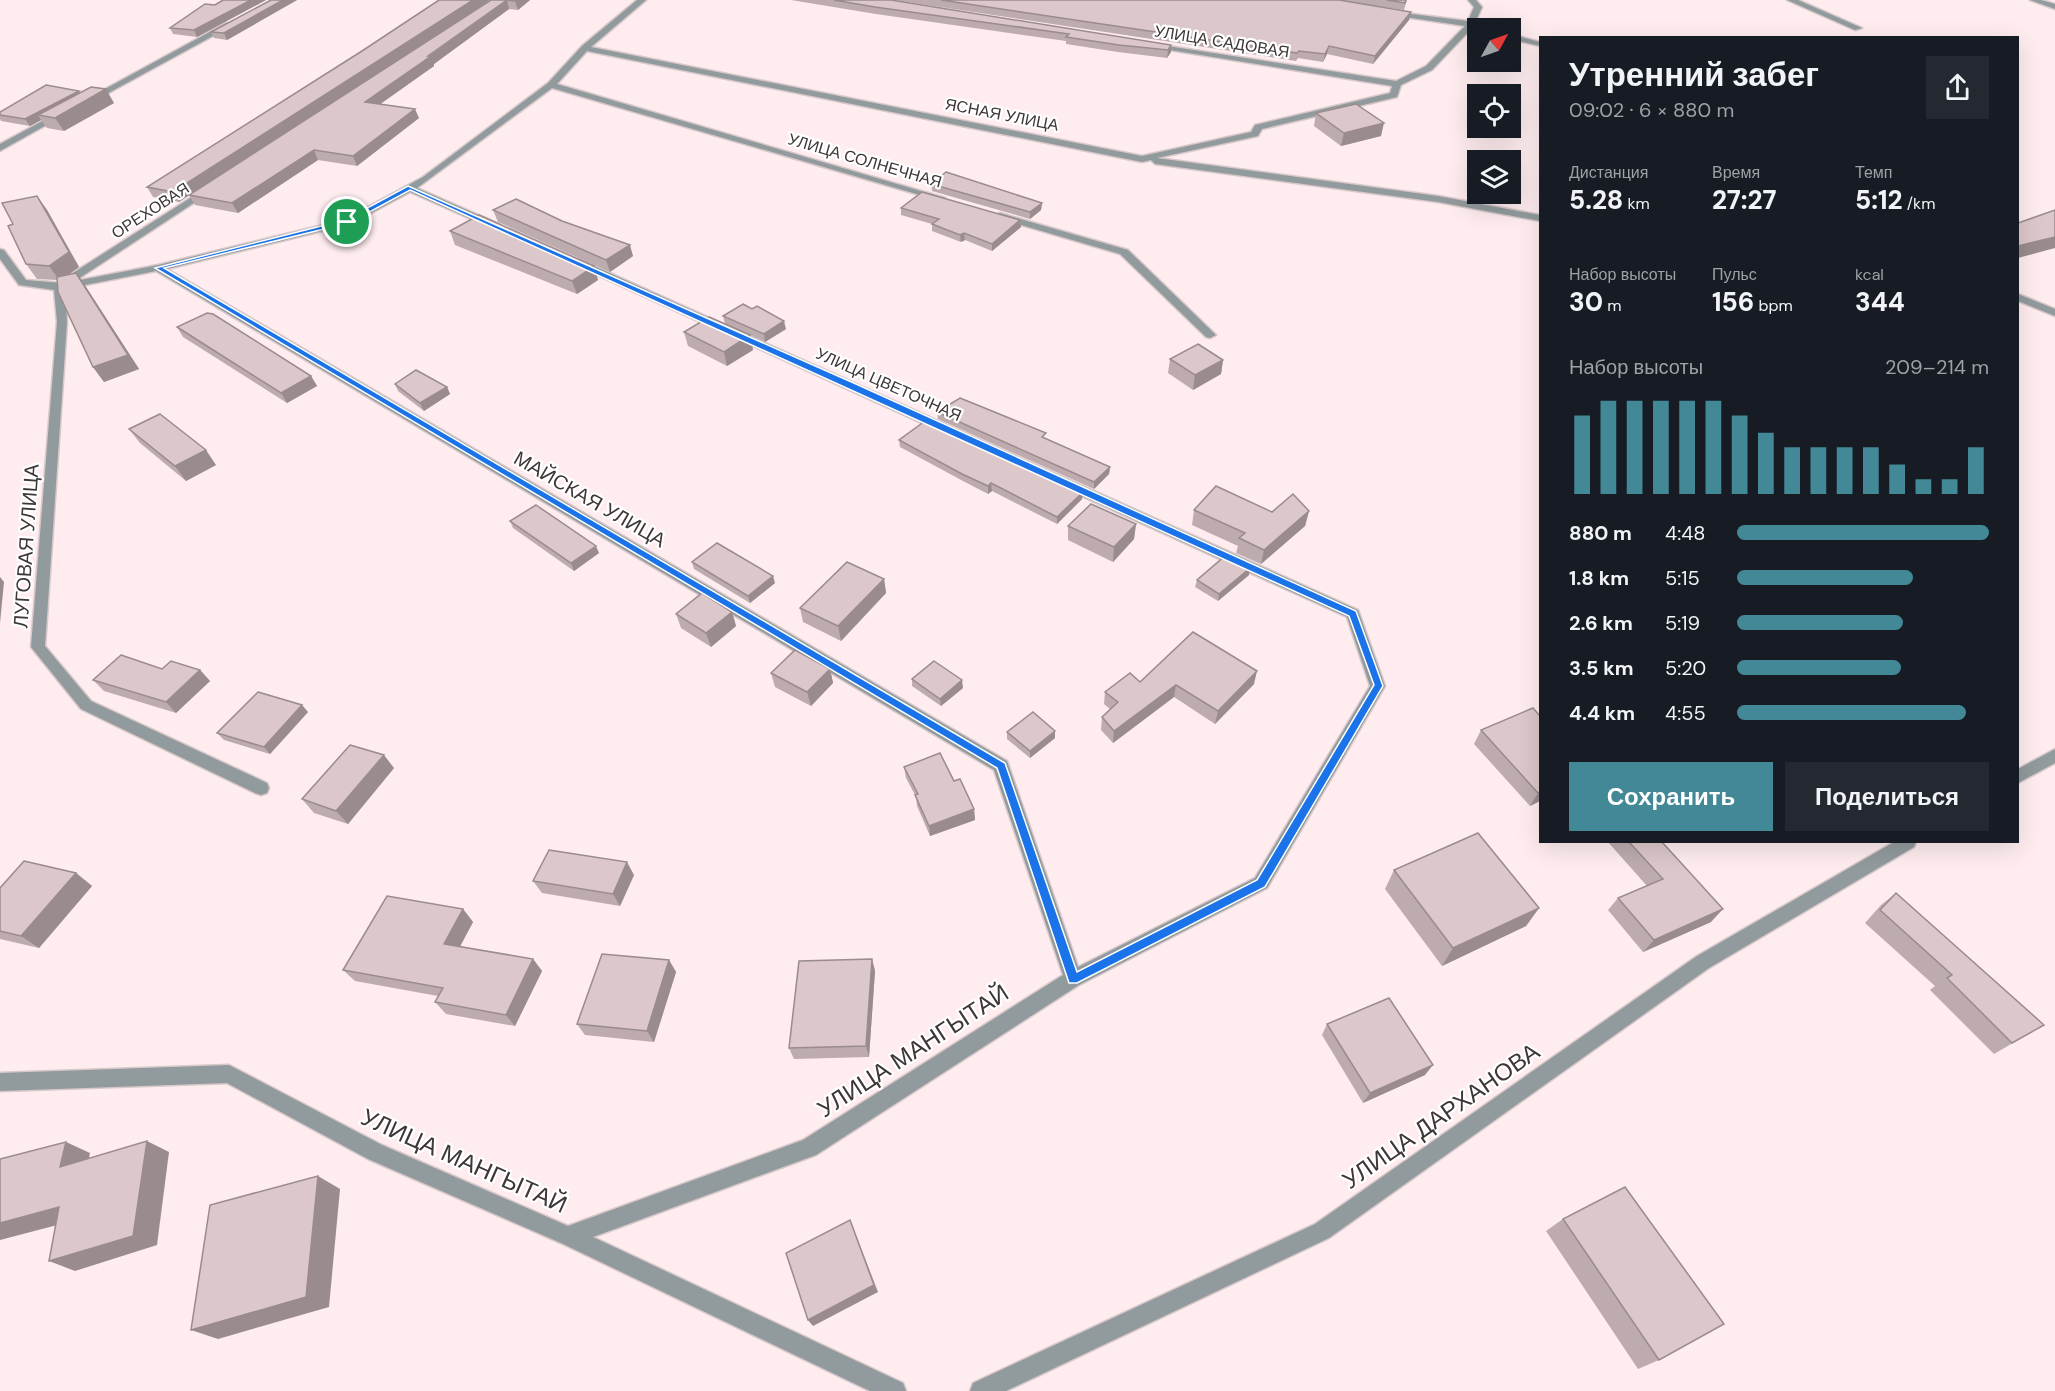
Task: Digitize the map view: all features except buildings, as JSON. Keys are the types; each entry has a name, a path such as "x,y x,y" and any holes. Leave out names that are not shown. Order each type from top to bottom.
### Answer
{"street":[{"path":"0,252 23,283 59,287 158,268 347,222 426,179 551,84 585,48 642,0"},
{"path":"1472,0 1478,6 1473,18"},
{"path":"1791,0 1858,28"},
{"path":"2034,0 2055,7"},
{"path":"1379,11 1467,24"},
{"path":"82,104 236,22"},
{"path":"1397,84 1429,68 1467,28"},
{"path":"1521,39 1539,44"},
{"name":"УЛИЦА САДОВАЯ","path":"1137,43 1397,84"},
{"name":"ЯСНАЯ УЛИЦА","path":"585,48 1143,159 1255,135 1258,128 1394,95 1397,84"},
{"name":"УЛИЦА СОЛНЕЧНАЯ","path":"551,84 952,202"},
{"path":"0,148 72,109"},
{"path":"1143,159 1438,199 1539,218"},
{"name":"ОРЕХОВАЯ","path":"59,287 219,183"},
{"path":"410,188 507,231"},
{"path":"986,212 1124,252 1210,335"},
{"name":"УЛИЦА ЦВЕТОЧНАЯ","path":"561,255 1353,614"},
{"name":"МАЙСКАЯ УЛИЦА","path":"158,268 1001,766 1073,979"},
{"name":"ЛУГОВАЯ УЛИЦА","path":"59,287 62,322 38,647 86,705 261,788"},
{"path":"2019,297 2055,313"},
{"name":"УЛИЦА МАНГЫТАЙ","path":"0,1082 229,1074 375,1152 568,1236 809,1148 1073,979 1261,884 1378,686 1353,614"},
{"path":"2019,776 2055,755"},
{"name":"УЛИЦА ДАРХАНОВА","path":"981,1391 1322,1231 1703,962 1906,843"},
{"path":"568,1236 895,1391"}],"route":[{"path":"410,188 853,386 1353,614 1378,686 1261,884 1073,979 1001,766 859,680 158,268 347,222 410,188"}]}
